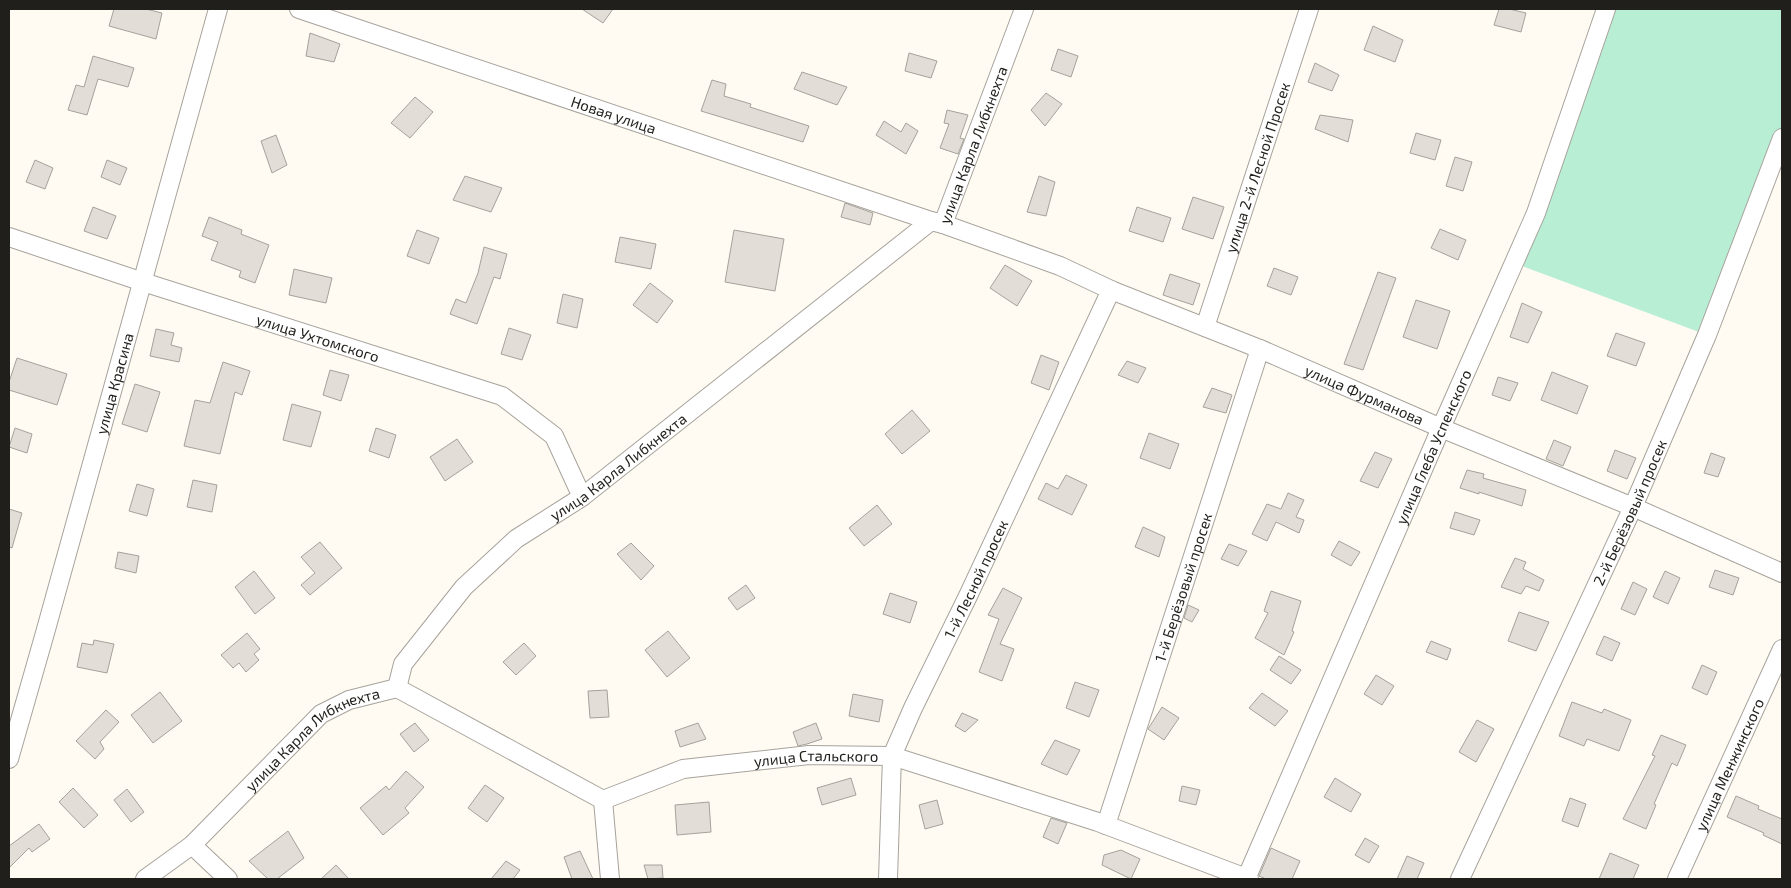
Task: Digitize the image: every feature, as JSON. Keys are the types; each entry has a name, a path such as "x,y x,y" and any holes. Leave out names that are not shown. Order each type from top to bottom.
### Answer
{"street":[{"name":"улица Красина","path":"9,759 218,9"},
{"name":"Новая улица","path":"299,9 937,223"},
{"name":"улица Карла Либкнехта","path":"145,879 192,845 321,714 349,700 397,688 403,664 464,587 516,539 582,497 937,223 1024,9"},
{"name":"улица 2-й Лесной Просек","path":"1205,327 1308,9"},
{"name":"улица Глеба Успенского","path":"1247,879 1441,428 1536,213 1606,9"},
{"name":"2-й Берёзовый просек","path":"1460,879 1633,507 1707,335 1782,138"},
{"name":"улица Фурманова","path":"937,223 1060,266 1111,290 1260,349 1441,428 1633,507 1782,572"},
{"name":"улица Ухтомского","path":"9,237 143,282 502,396 554,436 582,497"},
{"name":"1-й Лесной просек","path":"888,879 892,756 1111,290"},
{"name":"1-й Берёзовый просек","path":"1106,825 1260,349"},
{"name":"улица Менжинского","path":"1677,879 1782,649"},
{"path":"397,688 603,800 610,879"},
{"name":"улица Стальского","path":"603,800 683,769 809,755 892,756 1106,825 1247,879"},
{"path":"192,845 228,879"}],"green space":[{"path":"1606,9 1782,9 1782,138 1707,335 1514,263"}],"building":[{"path":"114,9 146,9 162,13 156,39 109,26"},
{"path":"582,9 613,9 603,23"},
{"path":"1499,9 1526,13 1521,32 1494,25"},
{"path":"1373,26 1403,40 1395,62 1364,50"},
{"path":"310,33 340,44 334,62 306,56"},
{"path":"1058,49 1078,56 1071,77 1051,70"},
{"path":"909,53 937,61 931,78 905,71"},
{"path":"93,56 134,68 128,87 98,79 87,115 68,110 76,85 84,87"},
{"path":"1315,63 1339,75 1332,91 1308,82"},
{"path":"802,72 847,87 837,105 794,89"},
{"path":"712,80 726,84 724,96 751,104 750,107 809,126 803,142 701,111"},
{"path":"1046,93 1062,104 1045,126 1031,110"},
{"path":"415,97 433,112 410,138 391,123"},
{"path":"947,110 968,115 960,138 964,139 958,154 940,148 949,124 944,123"},
{"path":"1320,115 1353,120 1348,142 1315,129"},
{"path":"884,121 901,132 906,123 918,131 906,154 876,135"},
{"path":"1416,133 1441,140 1435,160 1410,153"},
{"path":"276,135 287,165 272,173 261,141"},
{"path":"1455,157 1472,162 1463,191 1446,186"},
{"path":"35,160 53,168 45,189 26,182"},
{"path":"107,160 127,168 120,185 101,177"},
{"path":"465,176 502,188 491,212 453,200"},
{"path":"1039,176 1055,182 1046,216 1027,212"},
{"path":"1193,197 1224,207 1213,239 1182,229"},
{"path":"845,203 873,213 870,225 841,217"},
{"path":"93,207 116,216 107,239 84,231"},
{"path":"1137,207 1171,218 1163,242 1129,231"},
{"path":"209,217 242,230 241,234 269,245 255,283 239,277 241,271 211,260 218,242 202,236"},
{"path":"1440,229 1466,240 1458,260 1431,248"},
{"path":"417,230 439,238 429,264 407,256"},
{"path":"734,230 784,239 775,291 725,282"},
{"path":"620,237 656,244 651,269 615,262"},
{"path":"484,247 507,254 500,279 494,277 477,324 450,314 456,299 466,303 478,273"},
{"path":"1005,265 1032,281 1017,306 990,288"},
{"path":"1274,268 1298,277 1291,295 1267,286"},
{"path":"294,269 332,278 326,303 289,295"},
{"path":"1378,272 1396,278 1363,370 1344,364"},
{"path":"1170,274 1200,284 1193,305 1163,295"},
{"path":"650,283 673,301 657,323 633,305"},
{"path":"563,294 583,299 577,328 557,323"},
{"path":"1416,300 1450,311 1437,349 1403,337"},
{"path":"1522,303 1542,312 1528,343 1510,337"},
{"path":"509,328 531,335 522,360 501,354"},
{"path":"156,329 174,333 171,345 182,348 179,362 150,356"},
{"path":"1616,333 1645,343 1636,366 1607,356"},
{"path":"1041,355 1059,362 1049,390 1031,383"},
{"path":"17,358 67,374 57,405 9,390 9,382"},
{"path":"1127,361 1146,368 1138,383 1118,375"},
{"path":"223,362 250,371 242,395 235,392 220,454 184,446 195,400 210,403"},
{"path":"330,370 349,375 341,401 323,395"},
{"path":"1552,372 1588,386 1577,414 1541,400"},
{"path":"1498,377 1518,383 1510,401 1492,395"},
{"path":"135,384 160,392 147,432 122,424"},
{"path":"1212,388 1232,395 1226,413 1203,407"},
{"path":"292,404 321,412 311,447 283,440"},
{"path":"912,410 930,431 902,454 885,434"},
{"path":"15,428 32,434 27,453 9,447"},
{"path":"376,428 396,435 389,458 369,451"},
{"path":"1149,433 1179,444 1170,469 1140,458"},
{"path":"457,439 473,462 445,481 430,457"},
{"path":"1554,440 1571,447 1563,466 1546,459"},
{"path":"1615,450 1636,458 1627,479 1607,471"},
{"path":"1375,452 1392,459 1378,488 1360,481"},
{"path":"1711,453 1725,458 1718,477 1704,473"},
{"path":"1467,470 1484,474 1483,478 1526,490 1522,506 1460,488"},
{"path":"1066,475 1087,485 1072,515 1038,499 1046,483 1058,489"},
{"path":"193,480 217,485 212,512 187,507"},
{"path":"137,484 154,489 147,516 129,511"},
{"path":"1288,493 1304,500 1296,517 1304,520 1299,533 1276,522 1267,541 1252,534 1267,504 1281,509"},
{"path":"877,505 892,524 864,546 849,528"},
{"path":"9,509 22,513 12,548 9,547"},
{"path":"1455,512 1480,520 1474,535 1450,528"},
{"path":"1143,527 1165,537 1159,557 1135,547"},
{"path":"1339,541 1360,552 1351,566 1331,555"},
{"path":"320,542 342,568 310,595 301,585 315,573 301,557"},
{"path":"631,543 654,566 641,580 617,554"},
{"path":"1229,544 1247,551 1238,566 1221,559"},
{"path":"118,552 139,556 136,573 115,568"},
{"path":"1515,558 1526,562 1523,569 1544,580 1539,591 1526,586 1521,594 1501,587"},
{"path":"1715,570 1739,578 1733,595 1709,587"},
{"path":"254,571 275,598 255,614 235,587"},
{"path":"1665,571 1680,578 1668,604 1653,597"},
{"path":"1633,582 1647,589 1635,615 1621,609"},
{"path":"746,585 755,598 737,610 728,598"},
{"path":"1003,588 1022,598 1000,644 1014,649 1002,681 979,672 999,619 988,615"},
{"path":"1271,591 1301,601 1292,631 1294,632 1284,655 1255,638 1268,613 1264,611"},
{"path":"890,593 917,602 910,623 883,614"},
{"path":"1188,605 1199,610 1192,622 1184,618"},
{"path":"1519,612 1549,622 1536,651 1508,641"},
{"path":"668,631 690,658 667,677 645,650"},
{"path":"247,633 260,649 254,654 259,660 246,672 239,663 233,668 221,655"},
{"path":"1604,636 1620,643 1612,661 1596,654"},
{"path":"94,640 114,644 107,673 77,667 82,643 93,645"},
{"path":"1431,641 1451,649 1447,660 1426,652"},
{"path":"524,643 536,656 516,675 503,662"},
{"path":"1279,656 1301,670 1291,684 1270,670"},
{"path":"1702,665 1717,672 1707,695 1692,688"},
{"path":"1376,675 1394,686 1382,705 1364,694"},
{"path":"1075,682 1099,690 1089,717 1066,708"},
{"path":"607,690 609,717 590,718 588,691"},
{"path":"160,692 182,721 153,743 131,715"},
{"path":"1262,693 1288,711 1275,726 1249,708"},
{"path":"853,694 883,700 879,722 849,716"},
{"path":"1572,702 1602,713 1604,709 1631,720 1619,751 1587,739 1584,746 1559,736"},
{"path":"1162,707 1179,718 1164,740 1148,729"},
{"path":"106,710 119,722 100,742 104,749 95,759 76,741"},
{"path":"962,713 978,720 965,732 955,726"},
{"path":"1477,720 1494,729 1476,762 1459,752"},
{"path":"415,723 429,740 414,752 400,734"},
{"path":"698,723 706,739 680,747 675,731"},
{"path":"816,723 822,739 798,746 793,732"},
{"path":"1661,735 1686,745 1677,766 1672,763 1654,804 1656,805 1646,829 1623,819 1655,756 1652,755"},
{"path":"1055,740 1080,750 1067,775 1041,764"},
{"path":"406,771 424,787 405,808 409,813 383,835 360,808 386,786 389,790"},
{"path":"851,778 856,795 822,805 817,788"},
{"path":"1335,778 1361,794 1351,812 1324,797"},
{"path":"485,785 504,798 487,822 468,808"},
{"path":"1182,786 1200,790 1196,805 1179,801"},
{"path":"73,788 98,815 84,828 59,802"},
{"path":"127,789 144,812 131,822 114,800"},
{"path":"1736,796 1759,806 1758,809 1782,819 1782,844 1763,835 1764,833 1727,817"},
{"path":"1570,798 1586,804 1578,827 1562,821"},
{"path":"937,800 943,824 925,829 919,805"},
{"path":"709,802 711,832 677,835 675,805"},
{"path":"1051,818 1067,823 1058,844 1043,837"},
{"path":"39,824 50,839 32,852 29,848 9,868 9,846"},
{"path":"288,831 304,858 277,879 268,879 249,861"},
{"path":"1365,838 1379,846 1369,863 1355,855"},
{"path":"1271,848 1300,861 1292,879 1266,879 1259,876"},
{"path":"1121,850 1140,859 1131,879 1102,865 1104,855"},
{"path":"580,851 593,879 572,879 564,857"},
{"path":"1610,853 1639,865 1633,879 1599,879"},
{"path":"1407,856 1424,863 1417,879 1397,879"},
{"path":"506,861 520,870 513,879 491,879"},
{"path":"336,865 349,879 321,879"},
{"path":"644,865 662,865 663,878 648,879"}]}
